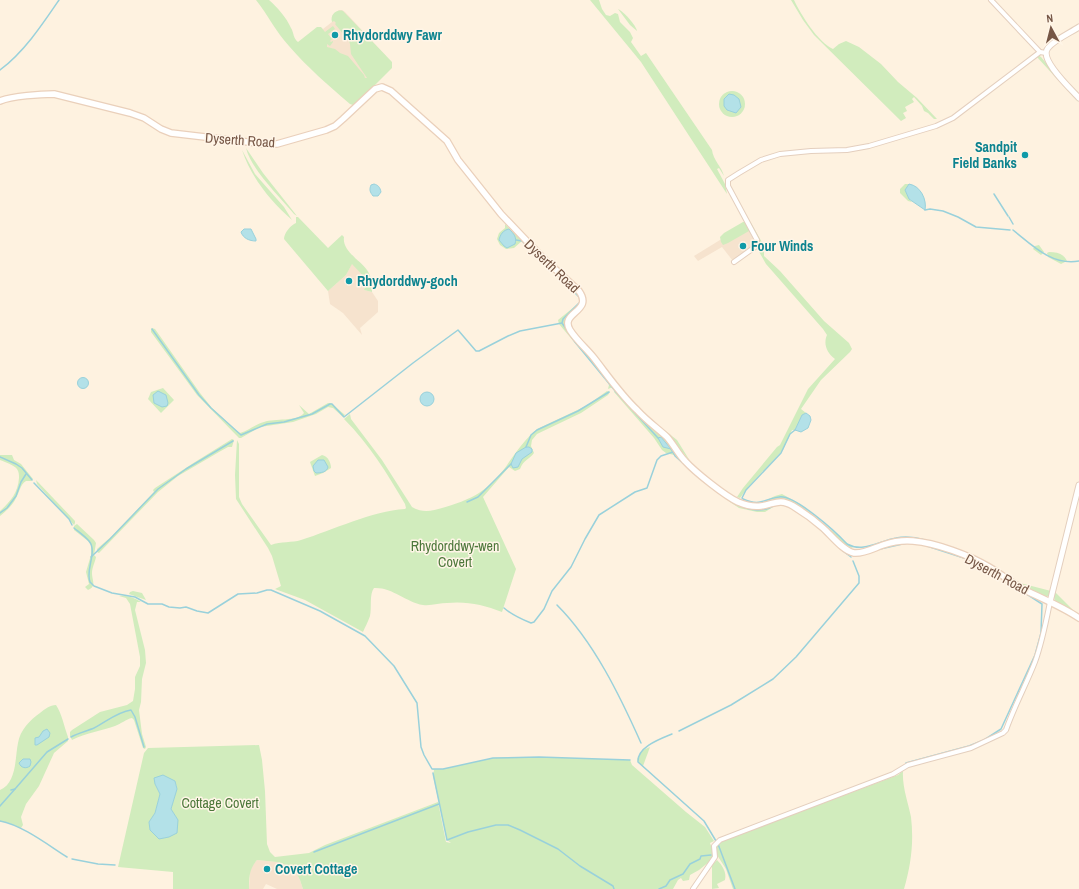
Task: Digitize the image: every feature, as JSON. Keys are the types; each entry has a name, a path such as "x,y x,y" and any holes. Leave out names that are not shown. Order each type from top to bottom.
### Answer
{"main road":[{"name":"Dyserth Road","path":"0,102 9,99 54,94 130,112 144,118 161,129 175,134 249,143 277,144 335,126 352,112 372,91 378,87 386,88 447,141 458,160 501,214 537,252 579,291 583,297 583,303 568,322 568,326 573,334 636,410 666,437 686,462 716,486 738,502 751,506 761,506 781,501 789,504 822,528 848,551 853,553 863,552 903,541 912,541 930,544 962,555 987,566 1025,590 1079,618"}],"street":[{"path":"991,0 1043,52 1056,72 1079,98"},
{"path":"734,262 755,247 757,240 728,186 728,180 739,172 761,160 780,154 804,151 847,150 869,146 936,126 953,118 1053,44 1079,27"},
{"path":"693,889 716,857 714,846 720,840 893,774 908,765 971,748 1003,733 1040,647 1079,485"}],"shaded area":[{"path":"339,10 345,12 386,56 372,76 363,79 324,63 317,27 323,29 332,22 332,16"},
{"path":"746,224 755,243 750,250 733,261 722,247 698,261 694,256"},
{"path":"352,263 366,279 364,290 372,292 378,301 378,312 360,328 362,335 343,313 330,304 328,291 346,275"},
{"path":"257,860 277,862 293,867 303,889 277,889 266,884 263,889 249,889 250,871"}],"green space":[{"path":"256,0 269,0 276,6 287,20 295,39 298,42 317,27 321,27 325,32 333,26 335,29 328,34 332,39 330,41 333,42 330,46 327,44 327,47 335,49 348,56 365,78 367,78 351,54 349,41 335,24 336,23 334,21 332,22 334,13 343,11 392,62 392,68 356,104 350,104 318,76 284,41"},
{"path":"590,0 599,0 606,15 610,16 615,13 618,14 620,22 630,32 633,38 631,42 641,56 646,53 712,150 714,157 723,173 724,176 719,168 717,169 725,184 727,194 641,62"},
{"path":"791,0 794,0 810,28 827,46 833,49 846,41 859,47 881,64 937,119 934,119 924,111 922,106 914,97 912,99 914,102 905,107 907,111 903,113 906,118 901,121 814,35"},
{"path":"618,9 629,18 637,31 630,25"},
{"path":"1038,55 1079,103 1037,57 1034,59"},
{"path":"732,91 741,95 745,104 741,113 732,117 723,113 719,104 723,95"},
{"path":"246,148 263,173 297,216 259,173"},
{"path":"242,150 255,174 284,207 292,220 276,205 262,188 251,170"},
{"path":"905,184 909,184 905,190 912,202 908,201 900,193 900,189"},
{"path":"296,217 298,217 328,248 342,235 344,237 346,247 369,273 372,292 364,290 366,279 352,264 346,275 328,291 284,239 288,230 296,223"},
{"path":"750,221 764,246 764,256 780,271 824,321 849,343 852,349 821,380 801,409 806,413 802,415 795,430 792,430 783,450 749,486 740,498 737,497 743,488 780,445 808,389 835,359 826,348 825,342 827,335 823,329 766,264 757,248 759,242"},
{"path":"743,222 746,222 749,231 723,245 720,237"},
{"path":"505,224 522,241 514,248 506,249 500,245 497,239 499,233 505,228"},
{"path":"1039,245 1044,252 1041,255 1033,249 1035,246"},
{"path":"1047,253 1060,254 1067,261 1061,264 1048,257"},
{"path":"580,298 580,304 566,320 566,327 613,387 608,389 609,385 607,381 559,324 558,320 579,303"},
{"path":"152,328 155,329 212,408 240,433 264,422 291,419 301,416 304,413 299,405 309,414 328,403 331,403 345,415 343,417 333,408 328,407 316,414 293,422 260,427 239,438 197,395 151,332"},
{"path":"163,388 174,400 161,413 148,399 151,392"},
{"path":"615,390 640,417 668,442 675,452 741,505 778,504 765,512 757,512 739,508 730,502 688,469 674,455 666,453 662,450 654,438 614,392"},
{"name":"Rhydorddwy-wen Covert","path":"607,391 610,392 608,395 581,413 537,434 532,440 531,446 534,453 523,463 520,469 515,471 509,467 483,497 516,569 502,612 489,607 468,603 423,605 393,592 381,588 374,588 372,591 370,616 363,632 305,600 275,589 281,586 272,556 236,499 235,475 237,440 239,444 239,497 242,504 271,545 301,540 379,513 406,508 398,492 377,459 362,438 344,419 350,414 351,419 382,460 412,507 423,511 431,511 461,502 483,490 500,475 529,436 537,429 586,406"},
{"path":"654,422 677,440 690,461 664,431"},
{"path":"232,439 234,440 232,447 228,447 178,476 158,492 99,553 97,552 97,549 112,536 154,492 153,490 155,488"},
{"path":"0,455 12,455 14,460 21,464 33,479 31,481 26,481 21,486 13,503 0,516 0,511 10,501 15,493 19,472 12,465 0,460"},
{"path":"322,455 329,460 331,468 315,476 310,462"},
{"path":"36,480 75,521 74,525 37,484"},
{"path":"782,494 800,504 853,548 840,541 802,509 785,499 776,499 760,503"},
{"path":"77,524 96,543 94,555 96,557 92,569 93,585 88,590 85,587 89,584 86,572 91,555 91,545 74,530 74,526"},
{"path":"1020,583 1051,591 1048,596 1045,597"},
{"path":"133,591 142,593 146,600 129,594"},
{"path":"1055,592 1079,616 1055,602"},
{"path":"119,596 127,596 136,599 141,602 137,602 135,610 145,650 146,663 142,679 141,702 139,710 142,734 146,747 145,749 143,748 132,718 115,726 72,740 70,732 72,730 100,712 127,705 133,701 135,677 140,666 140,657 130,604 126,598"},
{"path":"56,705 68,737 68,741 54,753 39,786 26,804 21,817 23,825 21,828 6,822 0,822 0,790 6,787 10,782 14,769 19,738 26,726 46,709"},
{"name":"Cottage Covert","path":"259,745 265,791 267,844 270,852 275,857 309,853 325,845 438,802 446,842 451,843 447,840 433,776 434,770 432,769 443,769 493,758 538,757 630,760 632,765 705,827 714,841 710,843 715,857 699,870 690,875 689,880 683,881 681,878 678,880 673,889 303,889 293,867 277,862 257,860 254,863 249,877 249,889 173,889 173,872 118,867 144,753 148,748","holes":["169,779 175,781 177,788 171,809 178,820 169,837 159,838 150,830 149,822 155,813 160,794 155,784"]},
{"path":"650,747 643,766 637,759 643,750"},
{"path":"903,771 904,789 911,817 912,835 910,862 904,889 733,889 726,869 717,855 717,845 722,841 898,775"},
{"path":"717,860 725,871 725,880 717,884 719,888 712,889 712,865"}],"water":[{"path":"729,94 734,95 739,99 741,107 736,113 727,110 724,106 724,99"},
{"path":"374,184 379,186 381,190 378,196 373,196 371,192 371,185"},
{"path":"909,184 920,190 925,202 925,210 909,199 905,190"},
{"path":"244,229 251,229 256,241 249,240 243,236 241,232"},
{"path":"509,229 515,236 516,242 507,248 499,240 502,233"},
{"path":"81,378 85,378 87,379 87,387 81,388 78,385 78,381"},
{"path":"158,391 166,395 168,403 167,406 162,407 154,403 153,395"},
{"path":"424,392 430,392 434,396 434,402 430,406 424,406 420,402 420,396"},
{"path":"806,413 810,416 811,420 808,428 801,432 795,430 802,415"},
{"path":"661,437 671,449 663,447 658,438"},
{"path":"526,447 532,449 532,452 522,459 518,467 513,468 511,464 516,453"},
{"path":"318,460 324,460 328,467 325,471 316,473 313,466"},
{"path":"47,729 50,733 49,737 35,745 35,738 39,737 43,731"},
{"path":"23,759 30,759 30,766 25,768 21,766 19,763"},
{"path":"163,775 175,781 177,789 171,809 178,820 177,833 169,837 159,839 150,830 149,822 155,813 160,794 154,778"}],"waterway":[{"path":"0,70 25,47 59,0"},
{"path":"994,194 1008,216"},
{"path":"925,210 930,209 943,211 976,227 1010,230"},
{"path":"1009,217 1013,224"},
{"path":"1013,230 1035,248 1051,257 1069,262 1079,261"},
{"path":"516,240 522,241 537,255"},
{"path":"553,270 578,296"},
{"path":"152,329 199,395 241,435 267,424 284,422 312,414 330,404 332,404 344,417 458,330 476,351 479,351 520,331 562,323 563,319 579,303"},
{"path":"562,323 575,342 616,392 658,438"},
{"path":"526,447 531,435 537,430 578,411 609,392"},
{"path":"795,430 790,434 781,453 746,490 742,498 743,499 754,502 762,502 779,497 794,501 825,523 847,544 853,546 871,546 890,539 903,537 925,540"},
{"path":"91,557 158,489 186,469 233,441"},
{"path":"671,449 675,456 696,475"},
{"path":"504,608 520,618 531,623 534,622 544,609 552,591 571,567 599,515 635,492 647,488 657,460 661,456 673,452"},
{"path":"0,457 22,468 32,480"},
{"path":"467,502 478,497 511,464"},
{"path":"0,513 7,508 16,496 21,482 26,474"},
{"path":"34,483 69,519 72,525"},
{"path":"737,504 755,510 773,506"},
{"path":"817,526 823,532"},
{"path":"74,528 86,537 91,545 92,555 89,572 90,582 94,586 112,593 135,597 148,604 162,604 169,607 180,608 186,607 208,613 238,594 257,593 271,590 320,611 365,636 394,666 417,703 421,747 432,769 443,769 493,758 539,757 630,760"},
{"path":"880,549 907,543"},
{"path":"927,546 973,561"},
{"path":"843,551 851,557"},
{"path":"679,731 731,705 773,679 796,657 859,583 859,576 853,561"},
{"path":"906,763 969,746 984,740 1001,729 1035,655 1041,633 1042,604 1025,593"},
{"path":"557,605 583,636 605,670 641,743"},
{"path":"71,737 94,728 121,713 131,710 135,717 144,747"},
{"path":"672,734 650,744 645,748 641,752 638,762 704,821 716,841"},
{"path":"11,790 15,789 47,752 68,739"},
{"path":"433,773 447,840 468,832 496,825 508,825 558,849 580,866 613,886 614,889"},
{"path":"0,806 15,789"},
{"path":"314,852 439,804"},
{"path":"0,821 26,831 67,857"},
{"path":"718,844 735,889"},
{"path":"659,889 666,886 670,880 683,874 690,864 700,859 701,856 711,855"},
{"path":"72,859 98,864 115,865"}],"place":[{"name":"Rhydorddwy Fawr","path":"335,35"},
{"name":"Sandpit Field Banks","path":"1025,155"},
{"name":"Four Winds","path":"743,246"},
{"name":"Rhydorddwy-goch","path":"349,281"},
{"name":"Covert Cottage","path":"267,869"}]}
